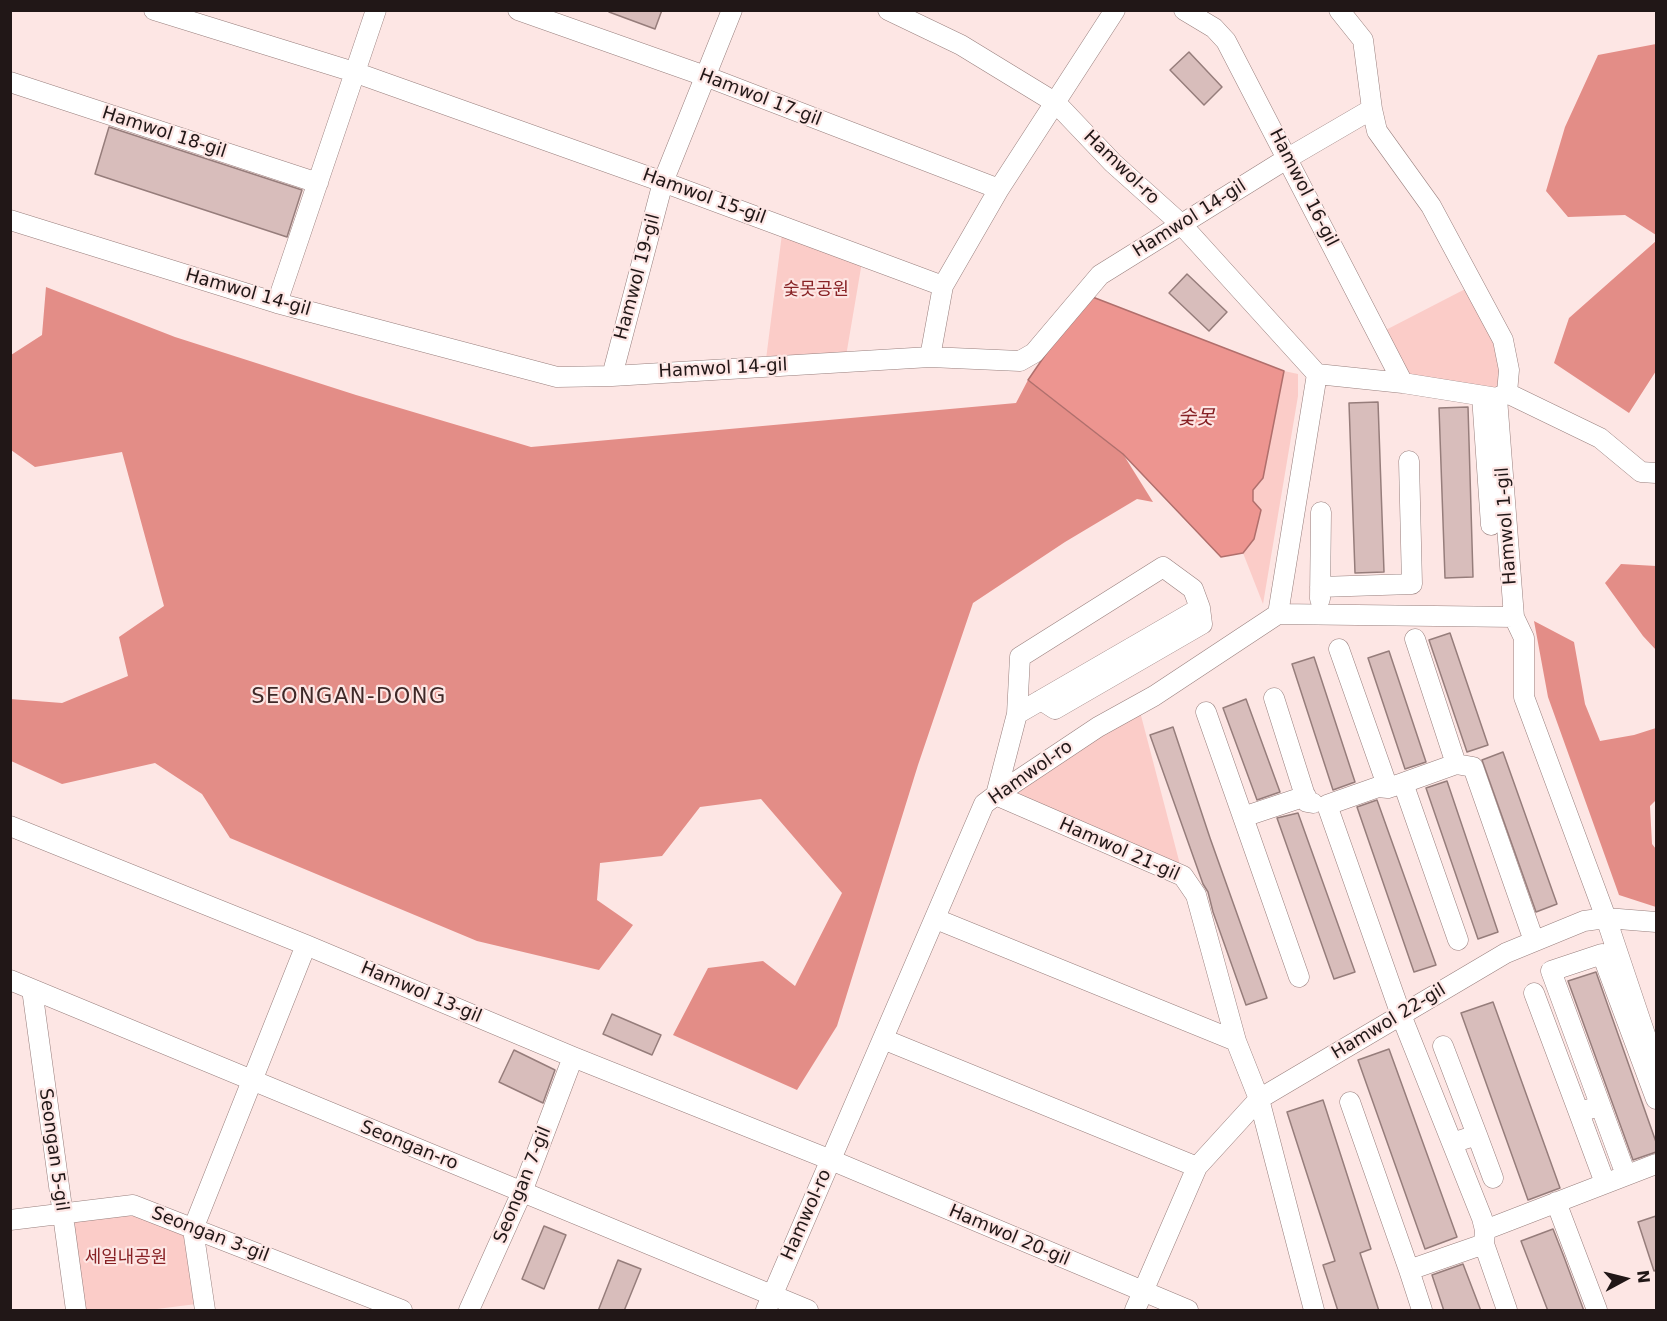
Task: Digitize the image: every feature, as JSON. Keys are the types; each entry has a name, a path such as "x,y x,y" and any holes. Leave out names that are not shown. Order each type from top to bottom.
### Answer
{"street":[{"name":"Hamwol 15-gil","path":"154,10 354,72 663,182 943,286"},
{"path":"278,303 376,10"},
{"name":"Hamwol 17-gil","path":"518,10 705,76 999,189"},
{"name":"Hamwol 19-gil","path":"612,376 663,182 732,10"},
{"name":"Hamwol-ro","path":"888,10 961,45 1056,103 1113,163 1181,224 1317,374"},
{"path":"930,357 943,286 999,189 1115,10"},
{"name":"Hamwol 16-gil","path":"1184,10 1214,28 1226,41 1403,383"},
{"name":"Hamwol 1-gil","path":"1339,10 1364,40 1372,109 1377,131 1431,206 1503,340 1509,370 1495,396 1514,617 1524,638 1524,697 1606,918 1656,1067"},
{"name":"Hamwol 18-gil","path":"10,82 318,183"},
{"name":"Hamwol 14-gil","path":"10,220 278,303 557,376 612,376 930,357 1020,360 1034,353 1100,275 1288,158 1372,109"},
{"path":"1514,617 1278,614 1317,374 1495,396 1600,438 1641,472 1656,473"},
{"path":"1491,525 1495,396"},
{"path":"1320,587 1412,584 1409,461"},
{"path":"1319,614 1321,512"},
{"path":"996,795 1017,714 1020,657 1163,567 1193,589 1200,608 1017,714"},
{"name":"Hamwol-ro","path":"769,1302 984,804 1098,727 1154,696 1278,614"},
{"path":"1415,639 1456,764"},
{"path":"1339,649 1458,940"},
{"path":"1274,698 1307,802 1327,805 1456,764 1473,767 1534,941"},
{"path":"1206,712 1299,977"},
{"name":"Hamwol 21-gil","path":"996,795 1183,876 1196,895 1236,1041 1259,1099 1314,1311"},
{"path":"1243,818 1306,796"},
{"path":"1327,805 1401,1014 1452,1143 1507,1311"},
{"name":"Hamwol 13-gil","path":"10,826 306,945 573,1057 831,1160"},
{"name":"Hamwol 22-gil","path":"1135,1311 1197,1167 1259,1099 1506,953 1584,921 1606,918 1656,922"},
{"path":"936,919 1236,1041"},
{"path":"205,1311 193,1229 306,945"},
{"path":"1626,1175 1551,971 1602,954 1656,1099"},
{"name":"Seongan-ro","path":"10,980 522,1192 769,1302 808,1311"},
{"name":"Seongan 5-gil","path":"32,989 76,1311"},
{"path":"1534,993 1605,1183"},
{"path":"883,1040 1197,1167"},
{"path":"1443,1046 1493,1178"},
{"name":"Seongan 7-gil","path":"469,1311 522,1192 573,1057"},
{"path":"1350,1102 1422,1311"},
{"path":"1579,1113 1600,1105"},
{"path":"1452,1143 1477,1135"},
{"name":"Hamwol 20-gil","path":"831,1160 1188,1311"},
{"path":"1409,1270 1556,1202 1656,1164"},
{"path":"1556,1202 1597,1311"},
{"name":"Seongan 3-gil","path":"10,1220 133,1205 402,1311"}],"green space":[{"name":"숯못공원","path":"783,226 863,256 845,362 765,367"},
{"path":"1473,285 1503,340 1507,393 1403,383 1378,334"},
{"path":"1284,371 1298,374 1298,396 1263,604 1243,553 1254,539 1253,490 1263,478"},
{"path":"1138,704 1183,876 996,795"},
{"name":"세일내공원","path":"133,1205 193,1229 204,1303 149,1310 76,1310 62,1214"}],"shaded area":[{"path":"1656,44 1656,235 1625,215 1568,217 1546,191 1565,127 1598,55"},
{"path":"1656,241 1656,371 1629,413 1554,363 1569,318"},
{"path":"46,287 175,337 356,395 531,447 1016,403 1028,380 1123,454 1153,502 1137,499 1065,542 973,603 918,765 837,1026 797,1090 673,1035 708,968 763,961 795,986 842,893 761,799 700,807 662,856 600,863 597,900 633,925 599,970 477,941 230,838 202,794 155,763 62,784 11,761 10,699 62,703 128,676 119,637 164,606 122,452 35,467 11,450 11,355 42,335"},
{"path":"1621,564 1656,566 1656,650 1643,636 1605,583"},
{"path":"1534,621 1574,642 1585,704 1600,741 1634,735 1656,728 1656,800 1650,806 1652,844 1656,849 1656,907 1619,895 1548,697"}],"water":[{"name":"숯못","path":"1090,296 1284,371 1263,478 1253,490 1253,501 1261,510 1254,539 1243,553 1221,557 1123,454 1028,380"}],"building":[{"path":"609,10 662,10 655,29 609,12"},
{"path":"1189,52 1222,87 1204,105 1170,70"},
{"path":"109,127 302,190 287,237 95,174"},
{"path":"1187,274 1227,312 1209,331 1169,293"},
{"path":"1378,402 1384,572 1355,573 1349,403"},
{"path":"1468,407 1473,577 1445,578 1439,408"},
{"path":"1450,633 1488,745 1467,752 1429,640"},
{"path":"1389,651 1426,762 1405,769 1368,658"},
{"path":"1314,657 1355,782 1333,790 1292,664"},
{"path":"1246,699 1280,792 1257,800 1223,708"},
{"path":"1173,727 1267,998 1246,1005 1208,892 1203,884 1150,735"},
{"path":"1503,752 1557,904 1536,912 1482,760"},
{"path":"1447,781 1498,932 1478,939 1426,788"},
{"path":"1377,800 1436,965 1414,972 1357,807"},
{"path":"1298,813 1355,972 1334,979 1277,818"},
{"path":"1596,972 1656,1142 1656,1152 1633,1160 1568,981"},
{"path":"1493,1002 1560,1188 1528,1200 1461,1013"},
{"path":"612,1014 661,1035 652,1055 603,1034"},
{"path":"1389,1049 1457,1237 1425,1249 1358,1060"},
{"path":"514,1050 555,1070 543,1103 499,1082"},
{"path":"1323,1100 1371,1249 1360,1253 1379,1311 1338,1311 1323,1265 1335,1261 1287,1112"},
{"path":"1656,1216 1656,1270 1654,1271 1638,1222"},
{"path":"544,1226 566,1235 544,1289 522,1279"},
{"path":"1553,1229 1584,1311 1548,1311 1521,1241"},
{"path":"618,1260 641,1269 624,1311 598,1311"},
{"path":"1463,1264 1481,1311 1444,1311 1432,1275"}],"district":[{"name":"SEONGAN-DONG","path":"349,698"}]}
